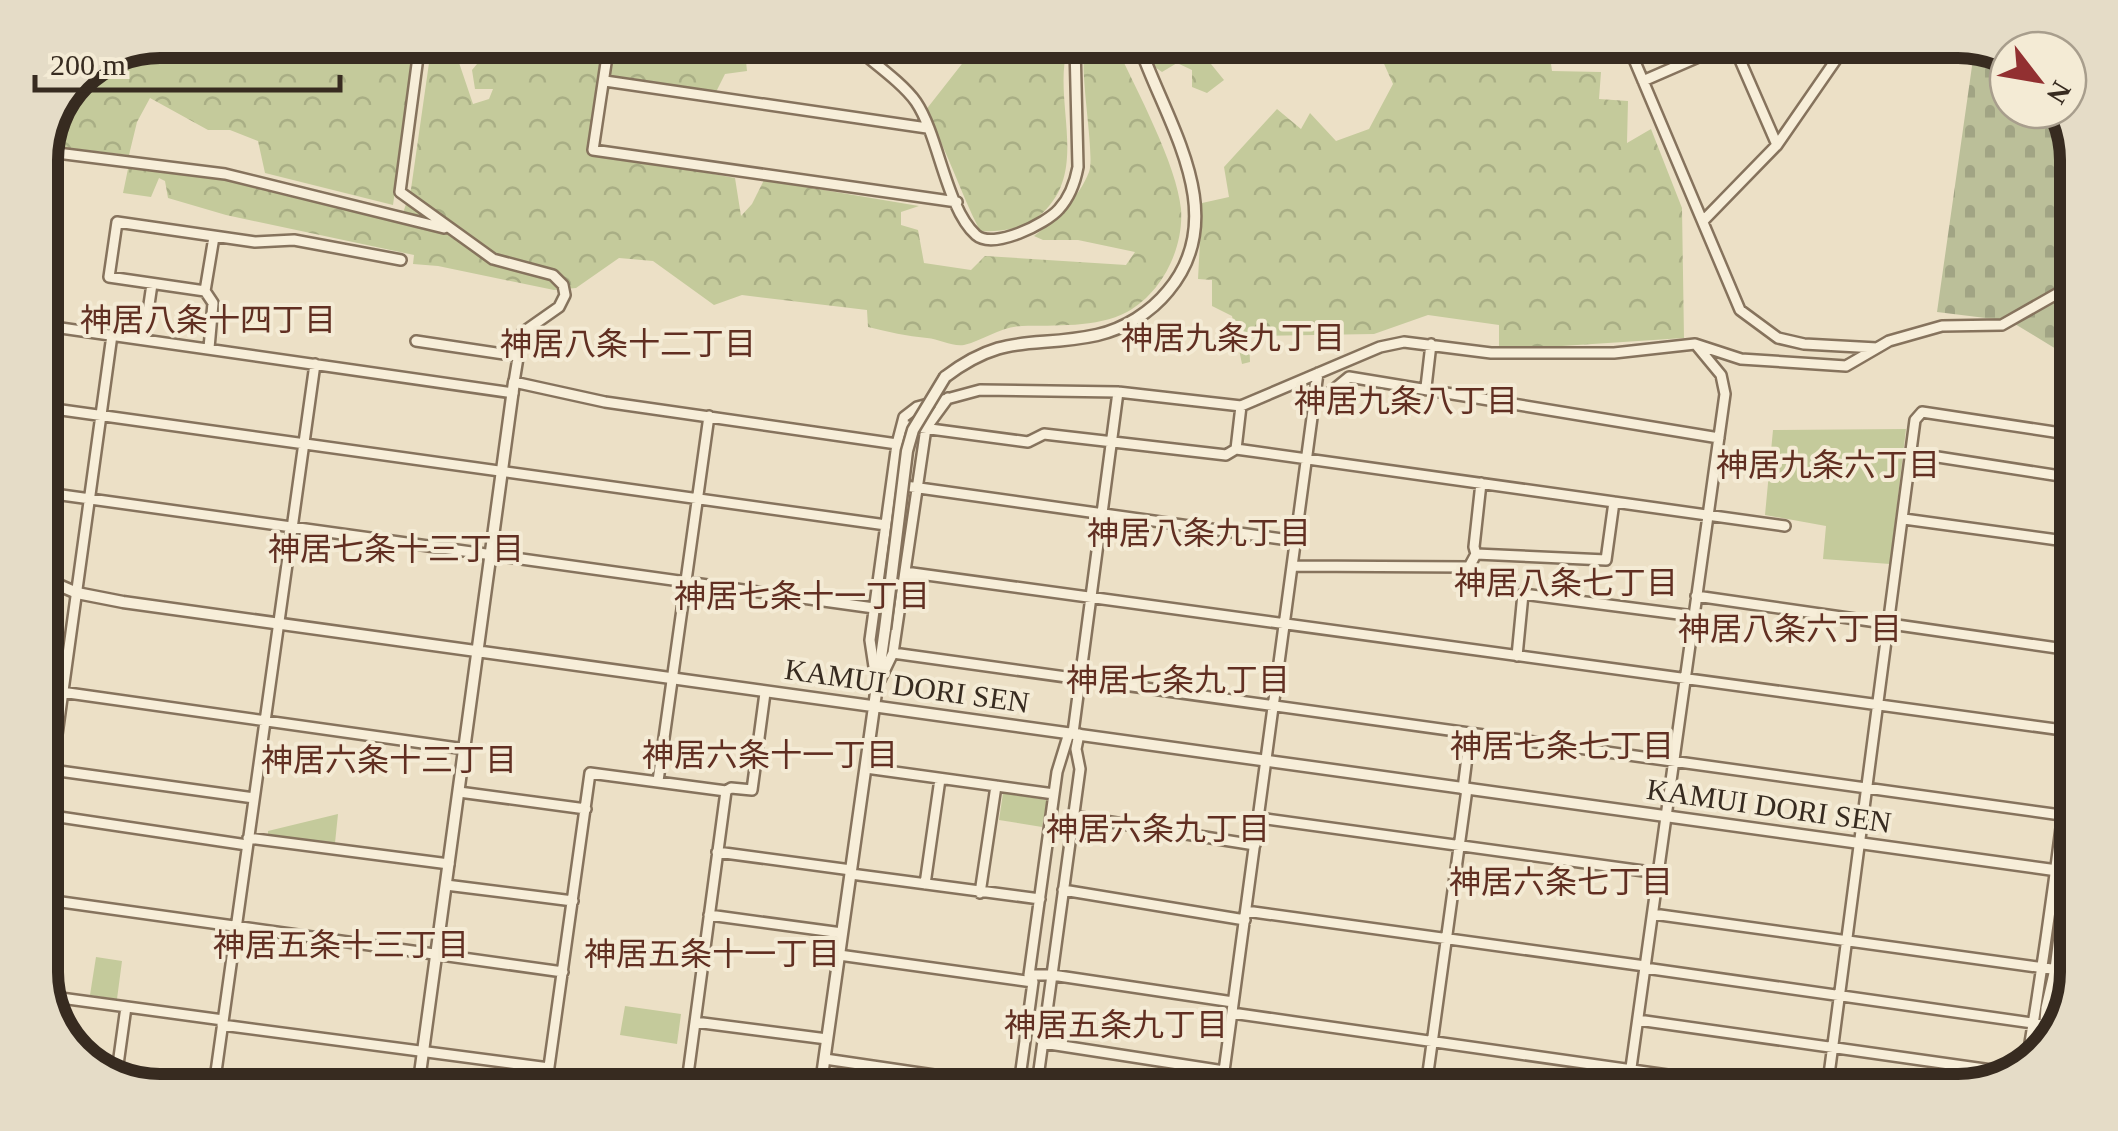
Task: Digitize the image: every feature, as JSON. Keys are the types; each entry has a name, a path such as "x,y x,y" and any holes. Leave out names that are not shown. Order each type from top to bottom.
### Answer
{"street":[{"path":"418,58 400,192 493,259 552,275 564,285 565,295 559,308 522,333 517,356 420,1074"},
{"path":"607,58 593,150 957,202"},
{"path":"868,58 916,101 957,202 972,232 982,240 1001,239 1038,226 1058,210 1075,184 1078,168 1074,58"},
{"path":"822,1074 913,430 945,377 970,359 1012,343 1097,335 1146,312 1174,284 1191,254 1196,200 1182,150 1144,58"},
{"path":"1633,58 1740,310 1778,338 1804,344 1877,348"},
{"path":"1643,81 1694,58"},
{"path":"1739,58 1777,145"},
{"path":"1703,221 1777,145 1838,58"},
{"path":"604,81 928,128"},
{"path":"58,152 225,174 452,230"},
{"path":"205,291 109,277 117,222 255,242 294,240 401,260"},
{"path":"208,348 213,303 205,291 214,237"},
{"path":"144,338 152,284"},
{"path":"877,687 870,640 891,484 904,417 917,407 980,390 1118,392 1240,406 1380,347 1404,342 1509,353 1614,353 1695,344 1741,359 1846,366 1889,340 1942,326 2002,325 2060,292"},
{"path":"58,328 897,444"},
{"path":"58,730 112,335"},
{"path":"416,341 517,356"},
{"path":"1426,388 1432,344"},
{"path":"1630,1074 1725,394 1721,376 1695,344"},
{"path":"216,1074 315,364"},
{"path":"1224,1074 1318,373"},
{"path":"1315,405 1348,377 1718,438"},
{"path":"1021,1074 1054,794 1074,733 1118,392"},
{"path":"877,687 893,653 926,428 950,396"},
{"path":"1236,449 1240,406"},
{"path":"58,410 886,525"},
{"path":"1829,1074 1916,420 1922,412 2060,433"},
{"path":"658,781 709,416"},
{"path":"901,426 1028,442 1044,434 1226,455 1236,449 1786,526"},
{"path":"1912,453 2060,476"},
{"path":"1292,566 1469,568 1476,554 1481,483"},
{"path":"891,484 1296,541"},
{"path":"58,495 874,608"},
{"path":"1476,554 1606,560 1614,502"},
{"path":"1904,519 2060,540"},
{"path":"905,572 2060,730"},
{"name":"KAMUI DORI SEN","path":"58,585 77,593 278,624 2060,869"},
{"path":"1517,656 1523,594 1694,616"},
{"path":"1696,596 2060,648"},
{"path":"893,653 2060,815"},
{"path":"58,691 465,748"},
{"path":"688,1074 726,792 731,788 752,790 766,692"},
{"path":"1039,1074 1080,768 1074,733"},
{"path":"1428,1074 1470,733"},
{"path":"866,768 1054,794"},
{"path":"58,769 254,798"},
{"path":"548,1074 590,773 726,792"},
{"path":"925,884 940,779"},
{"path":"980,893 996,786"},
{"path":"459,792 586,809"},
{"path":"1073,816 1256,845"},
{"path":"58,817 449,864"},
{"path":"1259,818 1658,872"},
{"path":"718,852 1040,899"},
{"path":"446,885 573,901"},
{"path":"2030,1045 2040,967 2060,889"},
{"path":"1063,890 1446,939 2045,1025"},
{"path":"58,901 563,972"},
{"path":"1652,914 2060,970"},
{"path":"709,915 842,933"},
{"path":"839,955 1031,978 1052,975 1432,1040 1670,1074"},
{"path":"2047,1022 2060,974"},
{"path":"61,998 549,1068"},
{"path":"118,1065 126,1007"},
{"path":"1638,1020 1987,1070"},
{"path":"695,1022 827,1040"},
{"path":"2031,1037 2035,1038"},
{"path":"1043,1044 1224,1070"},
{"path":"824,1059 931,1074"}],"green space":[{"path":"407,58 413,63 393,205 265,173 258,141 230,130 208,130 150,98 137,122 129,155 59,147 65,120 74,105 79,105 76,101 87,87 120,65 139,59"},
{"path":"430,58 457,58 473,104 489,99 493,89 475,89 472,70 482,58 734,58 746,61 747,71 725,74 716,92 613,77 603,113 593,115 588,151 735,178 741,216 764,180 919,206 901,212 901,225 918,230 924,263 971,270 985,256 1126,265 1135,252 1034,236 1066,208 1089,172 1084,58 1122,58 1172,171 1181,224 1168,268 1151,293 1127,312 1089,323 1014,327 960,345 868,327 867,310 742,295 714,305 653,261 619,258 576,288 554,290 413,264 414,255 226,215 168,198 165,181 159,178 151,197 123,193 129,164 224,179 400,222 411,189"},
{"path":"967,58 1066,58 1067,158 1064,179 1055,198 1026,224 980,231 925,111"},
{"path":"1150,58 1215,58 1211,64 1224,80 1207,93 1192,87 1192,70 1177,63 1162,72 1152,65"},
{"path":"1381,58 1550,58 1552,71 1601,72 1599,99 1628,101 1627,143 1651,129 1682,208 1684,338 1499,350 1499,325 1428,315 1374,334 1249,336 1250,362 1242,364 1232,316 1212,306 1212,280 1198,279 1202,203 1229,197 1224,167 1277,109 1301,129 1310,113 1336,141 1369,129 1393,84"},
{"path":"1973,58 1988,62 1988,130 2056,130 2059,139 2060,351 2010,321 1937,312"},
{"path":"1906,429 1890,564 1823,559 1826,526 1765,515 1773,430"},
{"path":"1003,793 1047,800 1042,827 999,820"},
{"path":"338,814 335,843 268,835 268,831"},
{"path":"96,957 122,961 117,999 90,995"},
{"path":"625,1006 681,1014 677,1044 620,1035"}],"district":[{"name":"神居八条十四丁目","path":"208,320"},
{"name":"神居九条九丁目","path":"1233,338"},
{"name":"神居八条十二丁目","path":"628,344"},
{"name":"神居九条八丁目","path":"1406,401"},
{"name":"神居九条六丁目","path":"1828,465"},
{"name":"神居八条九丁目","path":"1199,533"},
{"name":"神居七条十三丁目","path":"396,549"},
{"name":"神居八条七丁目","path":"1566,583"},
{"name":"神居七条十一丁目","path":"802,596"},
{"name":"神居八条六丁目","path":"1790,629"},
{"name":"神居七条九丁目","path":"1178,680"},
{"name":"神居七条七丁目","path":"1562,746"},
{"name":"神居六条十一丁目","path":"770,755"},
{"name":"神居六条十三丁目","path":"389,760"},
{"name":"神居六条九丁目","path":"1158,829"},
{"name":"神居六条七丁目","path":"1561,882"},
{"name":"神居五条十三丁目","path":"341,945"},
{"name":"神居五条十一丁目","path":"712,954"},
{"name":"神居五条九丁目","path":"1116,1025"}]}
